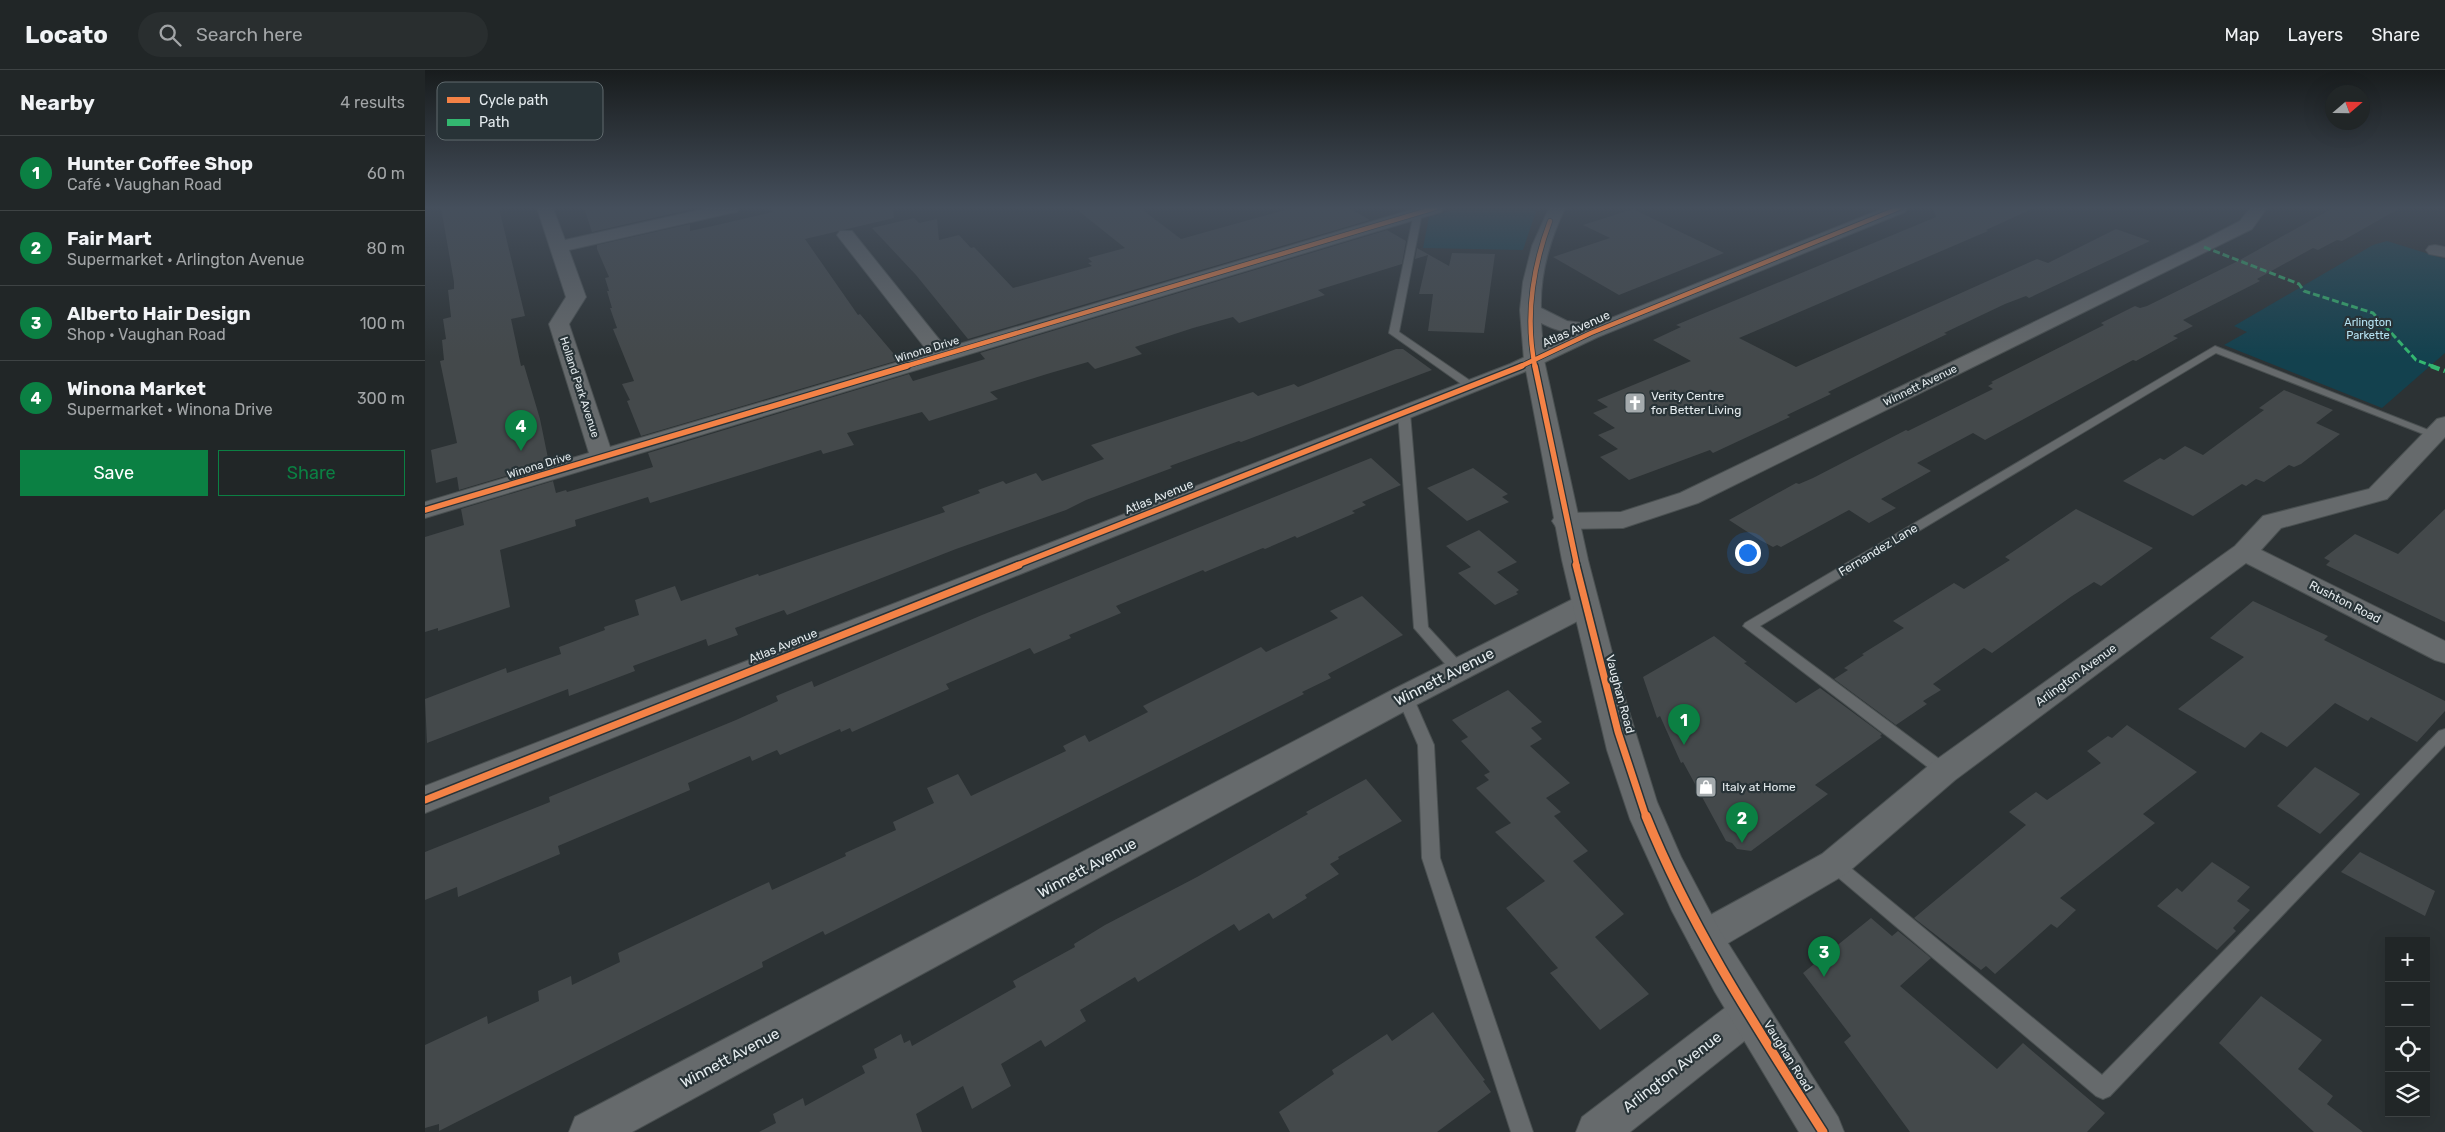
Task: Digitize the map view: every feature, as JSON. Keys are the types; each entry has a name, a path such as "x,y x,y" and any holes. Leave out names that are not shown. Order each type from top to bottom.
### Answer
{"street":[{"name":"Holland Park Avenue","path":"562,258 576,297 559,324 602,457"},
{"path":"864,258 941,355"},
{"name":"Winona Drive","path":"425,510 1269,258"},
{"name":"Vaughan Road","path":"1536,258 1530,285 1534,360 1565,520 1585,606 1625,756 1646,817 1674,879 1748,1014 1823,1132"},
{"name":"Atlas Avenue","path":"425,800 1404,413 1534,360 1598,330 1777,258"},
{"name":"Winnett Avenue","path":"1565,520 1623,520 1689,498 2182,258"},
{"path":"1530,310 1563,326 1598,330"},
{"name":"Arlington Avenue","path":"1705,937 1834,864 1944,771 2244,552 2272,522 2378,494 2439,435"},
{"name":"Rushton Road","path":"2244,552 2445,653"},
{"name":"Winnett Avenue","path":"590,1132 1405,697 1585,606"},
{"name":"Arlington Avenue","path":"1597,1132 1748,1014"}],"lane":[{"path":"1414,258 1394,333 1471,386"},
{"name":"Fernandez Lane","path":"1944,771 1750,626 2215,349 2439,435"},
{"path":"1404,413 1421,628 1458,669"},
{"path":"1405,697 1425,745 1431,858 1522,1132"},
{"path":"1834,864 2103,1089 2445,735"}],"green space":[{"name":"Arlington Parkette","path":"2351,258 2445,259 2445,353 2382,408 2224,345 2247,332 2234,326"}],"building":[{"path":"450,258 511,258 525,316 511,319 521,366 524,365 540,419 549,463 459,490 457,477 436,483 431,450 457,443 440,361 444,360 442,340 446,339 443,319 451,317 448,290 454,289"},
{"path":"601,258 818,258 858,315 860,314 899,360 641,436 627,401 630,400 622,384 634,381 613,329 617,328 610,308 612,308 605,278 609,277"},
{"path":"900,258 984,258 1013,288 1092,266 1088,263 1092,262 1088,258 1243,258 968,339"},
{"path":"1296,258 1403,258 1402,264 1318,290 1325,295 1239,323 1233,317 1193,328 1135,347 1142,354 1095,369 1088,362 990,392 998,399 929,421 922,412 847,433 854,445 823,454 821,450 650,503 648,497 575,520 576,526 500,550 510,607 438,631 438,628 425,632 425,537 464,525 461,509 553,481 556,493 566,490 567,492 653,467 648,453 909,374 913,381 985,359 980,353"},
{"path":"1427,258 1434,258 1449,266 1451,258 1495,258 1484,333 1428,331 1433,294 1419,294"},
{"path":"1554,258 1713,258 1619,295"},
{"path":"1838,258 1926,258 1739,338 1796,367 2037,259 2048,263 2059,258 2115,258 2029,298 2026,296 2005,304 1944,333 1947,334 1828,392 1831,394 1787,415 1790,417 1713,453 1710,450 1629,480 1600,457 1618,449 1598,435 1615,428 1593,413 1608,407 1597,400 1691,361 1653,340 1681,327 1676,325"},
{"path":"2244,258 2296,258 2257,279 2260,281 2183,320 2193,326 2173,336 2178,338 2136,361 2133,360 1985,440 1973,433 1917,463 1931,471 1881,499 1896,508 1869,523 1849,510 1781,547 1777,545 1773,547 1729,520 1796,483 1799,484 1813,478 1906,430 1908,431 1993,389 1988,386 1993,383 1991,382 2104,325 2101,323 2135,306 2140,308 2147,306"},
{"path":"1396,349 1403,349 1432,370 1241,442 1239,441 1170,466 1172,468 1086,500 1066,510 956,549 787,615 784,610 735,628 738,635 708,646 706,639 633,666 635,671 569,696 568,689 427,743 425,699 506,668 507,673 561,654 559,647 605,630 604,627 639,615 635,600 675,586 681,601 758,574 759,576 945,512 942,507 980,493 978,490 1003,481 1006,484 1036,473 1042,481 1104,459 1091,445 1253,392 1258,396 1294,384 1298,387"},
{"path":"2284,390 2333,410 2316,423 2340,434 2301,464 2294,467 2289,465 2264,482 2256,479 2246,486 2242,484 2193,516 2123,481 2160,458 2164,460 2185,446 2203,455 2264,410 2259,408"},
{"path":"1371,458 1401,485 1362,502 1366,505 1352,511 1355,513 1297,538 1295,536 1205,572 1203,570 1116,606 1121,613 1069,635 1071,638 1034,654 1030,648 946,684 949,689 852,732 850,728 841,732 840,729 780,755 777,750 752,761 750,756 688,783 690,790 558,846 560,854 458,897 457,887 425,900 425,852 550,802 549,797 736,720 778,701 776,696 812,681 814,687 982,615"},
{"path":"1473,468 1508,494 1502,497 1509,502 1467,521 1427,488"},
{"path":"2076,509 2153,548 2101,586 2094,582 2072,596 1992,653 1984,648 1933,684 1941,690 1923,701 1927,704 1896,725 1834,679 1848,670 1844,668 1864,655 1862,654 1904,628 1893,621 1954,583 1964,589 2010,560 2005,557"},
{"path":"2445,509 2445,622 2326,565 2330,561 2324,558 2355,534 2398,554"},
{"path":"1479,530 1517,562 1497,572 1519,590 1516,592 1518,594 1495,605 1458,573 1471,567 1446,546"},
{"path":"1362,596 1403,635 1328,674 1331,678 1302,692 1304,694 825,935 823,931 762,962 763,967 439,1131 439,1124 425,1128 425,1045 487,1016 488,1024 539,1001 538,991 571,976 572,985 620,962 618,953 769,882 772,890 846,856 845,853 896,830 893,822 934,803 927,788 958,774 971,796 1066,751 1063,746 1085,735 1089,742 1148,712 1143,706 1261,647 1266,652 1338,618 1330,611"},
{"path":"2253,601 2328,636 2324,640 2445,701 2445,711 2417,742 2371,717 2368,721 2335,703 2287,747 2261,732 2245,748 2178,709 2244,657 2210,638"},
{"path":"1714,636 1747,662 1744,663 1796,703 1820,688 1882,734 1880,736 1882,737 1815,785 1828,794 1751,851 1737,849 1732,843 1726,841 1683,762 1681,763 1660,716 1657,718 1643,677"},
{"path":"1508,690 1542,722 1531,728 1542,739 1530,746 1570,783 1546,798 1561,812 1554,816 1588,851 1573,861 1624,914 1595,937 1649,994 1600,1030 1550,973 1558,968 1506,908 1545,881 1495,832 1511,823 1476,788 1489,780 1484,775 1490,772 1461,741 1468,737 1452,720"},
{"path":"2127,725 2197,772 2143,814 2155,823 2060,898 2076,910 2057,928 2051,924 1995,974 1986,966 1981,970 1914,918 2026,825 2009,812 2036,792 2047,800 2101,763 2087,751 2108,736 2112,738"},
{"path":"2315,767 2360,794 2320,834 2277,806"},
{"path":"1366,779 1402,821 1338,857 1339,859 1330,864 1339,874 1305,895 1307,898 1273,919 1269,913 1239,931 1234,924 1138,982 1135,977 1080,1010 1086,1021 1045,1047 1041,1040 1001,1064 1011,1086 972,1109 963,1086 916,1114 922,1132 759,1132 776,1123 773,1114 803,1098 805,1106 865,1073 862,1066 877,1058 874,1049 901,1034 904,1043 910,1040 912,1046 1016,987 1013,981 1075,947 1074,944 1105,925 1197,877 1308,814 1306,812"},
{"path":"2360,852 2435,891 2425,916 2341,872"},
{"path":"2212,862 2250,887 2237,901 2250,910 2233,928 2236,931 2217,950 2157,906 2177,888 2182,892"},
{"path":"1871,918 1892,936 1898,931 1931,958 1900,986 1997,1069 2023,1043 2105,1113 2087,1132 1910,1132 1844,1042 1851,1036 1803,973"},
{"path":"2261,996 2322,1040 2298,1069 2333,1096 2327,1104 2363,1132 2314,1132 2219,1043"},
{"path":"1433,1012 1485,1080 1483,1081 1491,1092 1437,1132 1290,1132 1279,1112 1334,1074 1332,1070 1387,1034 1392,1041"}],"marked path":[{"path":"2231,258 2299,284 2304,291 2373,313 2416,360 2445,371"}],"cycle path":[{"path":"425,510 1269,258"},
{"path":"1538,258 1531,289 1530,306 1534,360 1584,599 1628,767 1647,819 1685,901 1751,1018 1823,1132"},
{"path":"425,800 1517,368 1591,333 1777,258"}],"place":[{"name":"Verity Centre for Better Living","path":"1635,403"},
{"name":"Winona Market","path":"521,451"},
{"name":"Hunter Coffee Shop","path":"1684,745"},
{"name":"Italy at Home","path":"1706,787"},
{"name":"Fair Mart","path":"1742,843"},
{"name":"Alberto Hair Design","path":"1824,977"}]}
